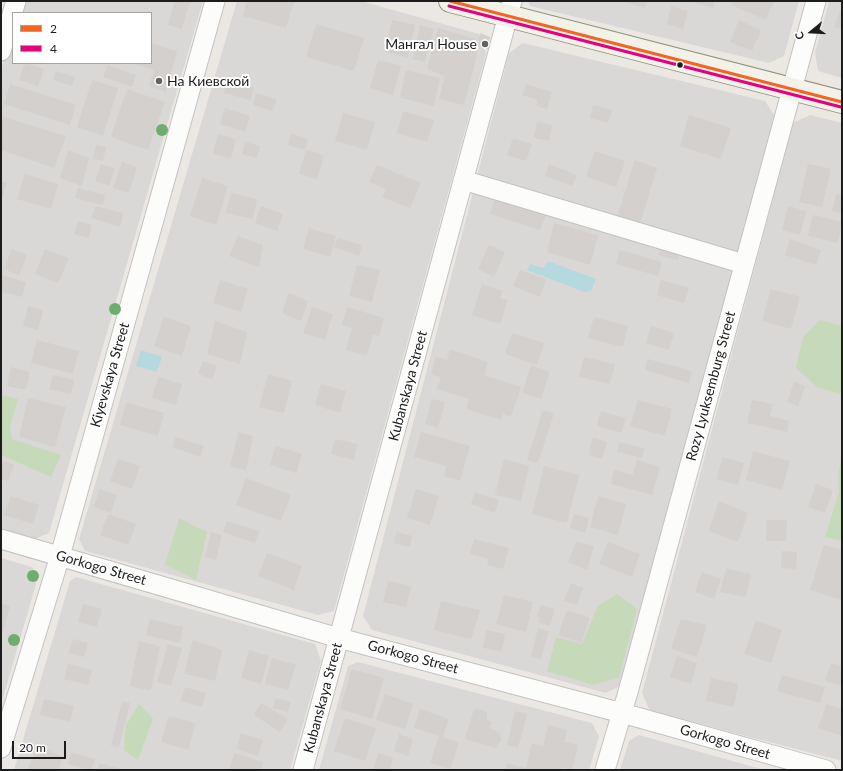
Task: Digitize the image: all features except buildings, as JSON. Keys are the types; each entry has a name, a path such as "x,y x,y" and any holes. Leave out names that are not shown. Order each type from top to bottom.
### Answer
{"main road":[{"path":"450,1 510,9 791,90 842,102"}],"street":[{"path":"13,12 16,1"},
{"name":"Kiyevskaya Street","path":"1,748 60,556 215,1"},
{"name":"Rozy Lyuksemburg Street","path":"605,770 622,713 816,1"},
{"name":"Kubanskaya Street","path":"303,770 510,9"},
{"path":"1,51 12,14"},
{"path":"463,180 744,264"},
{"name":"Gorkogo Street","path":"1,539 340,638 622,713 826,770"}],"shaded area":[{"path":"21,1 203,1 49,533 32,540 1,531 1,70 12,32 12,64 152,64 152,12 18,12"},
{"path":"237,1 361,1 479,34 486,54 334,611 318,615 85,551 79,539"},
{"path":"528,1 799,1 784,56 769,63 530,6"},
{"path":"829,1 842,1 842,78 818,71 815,53"},
{"path":"523,43 765,101 776,118 620,686 606,693 372,630 363,616 509,53"},
{"path":"810,115 842,123 842,761 650,711 642,693 793,123"},
{"path":"1,558 32,567 38,577 1,705"},
{"path":"76,577 315,644 321,661 290,770 14,770 70,581"},
{"path":"358,662 592,723 599,736 589,770 319,770 348,666"},
{"path":"639,735 765,770 620,770 629,741"}],"green space":[{"path":"820,320 842,326 842,390 840,394 817,387 796,368 803,337"},
{"path":"1,395 18,399 10,426 12,439 61,455 51,477 1,455"},
{"path":"842,451 842,541 825,537 839,492 838,478"},
{"path":"179,518 207,532 196,580 165,565"},
{"path":"617,594 637,609 619,678 592,685 547,671 556,637 582,644 598,606"},
{"path":"139,704 153,719 138,760 124,750 126,725"}],"water":[{"path":"548,261 596,279 591,291 584,292 527,270 530,264 543,268"},
{"path":"141,350 162,357 157,372 136,366"}],"transit line":[{"name":"2","path":"450,1 842,102"},
{"name":"4","path":"449,6 841,107"}],"place":[{"name":"Мангал House","path":"485,44"},
{"name":"На Киевской","path":"159,81"}]}
